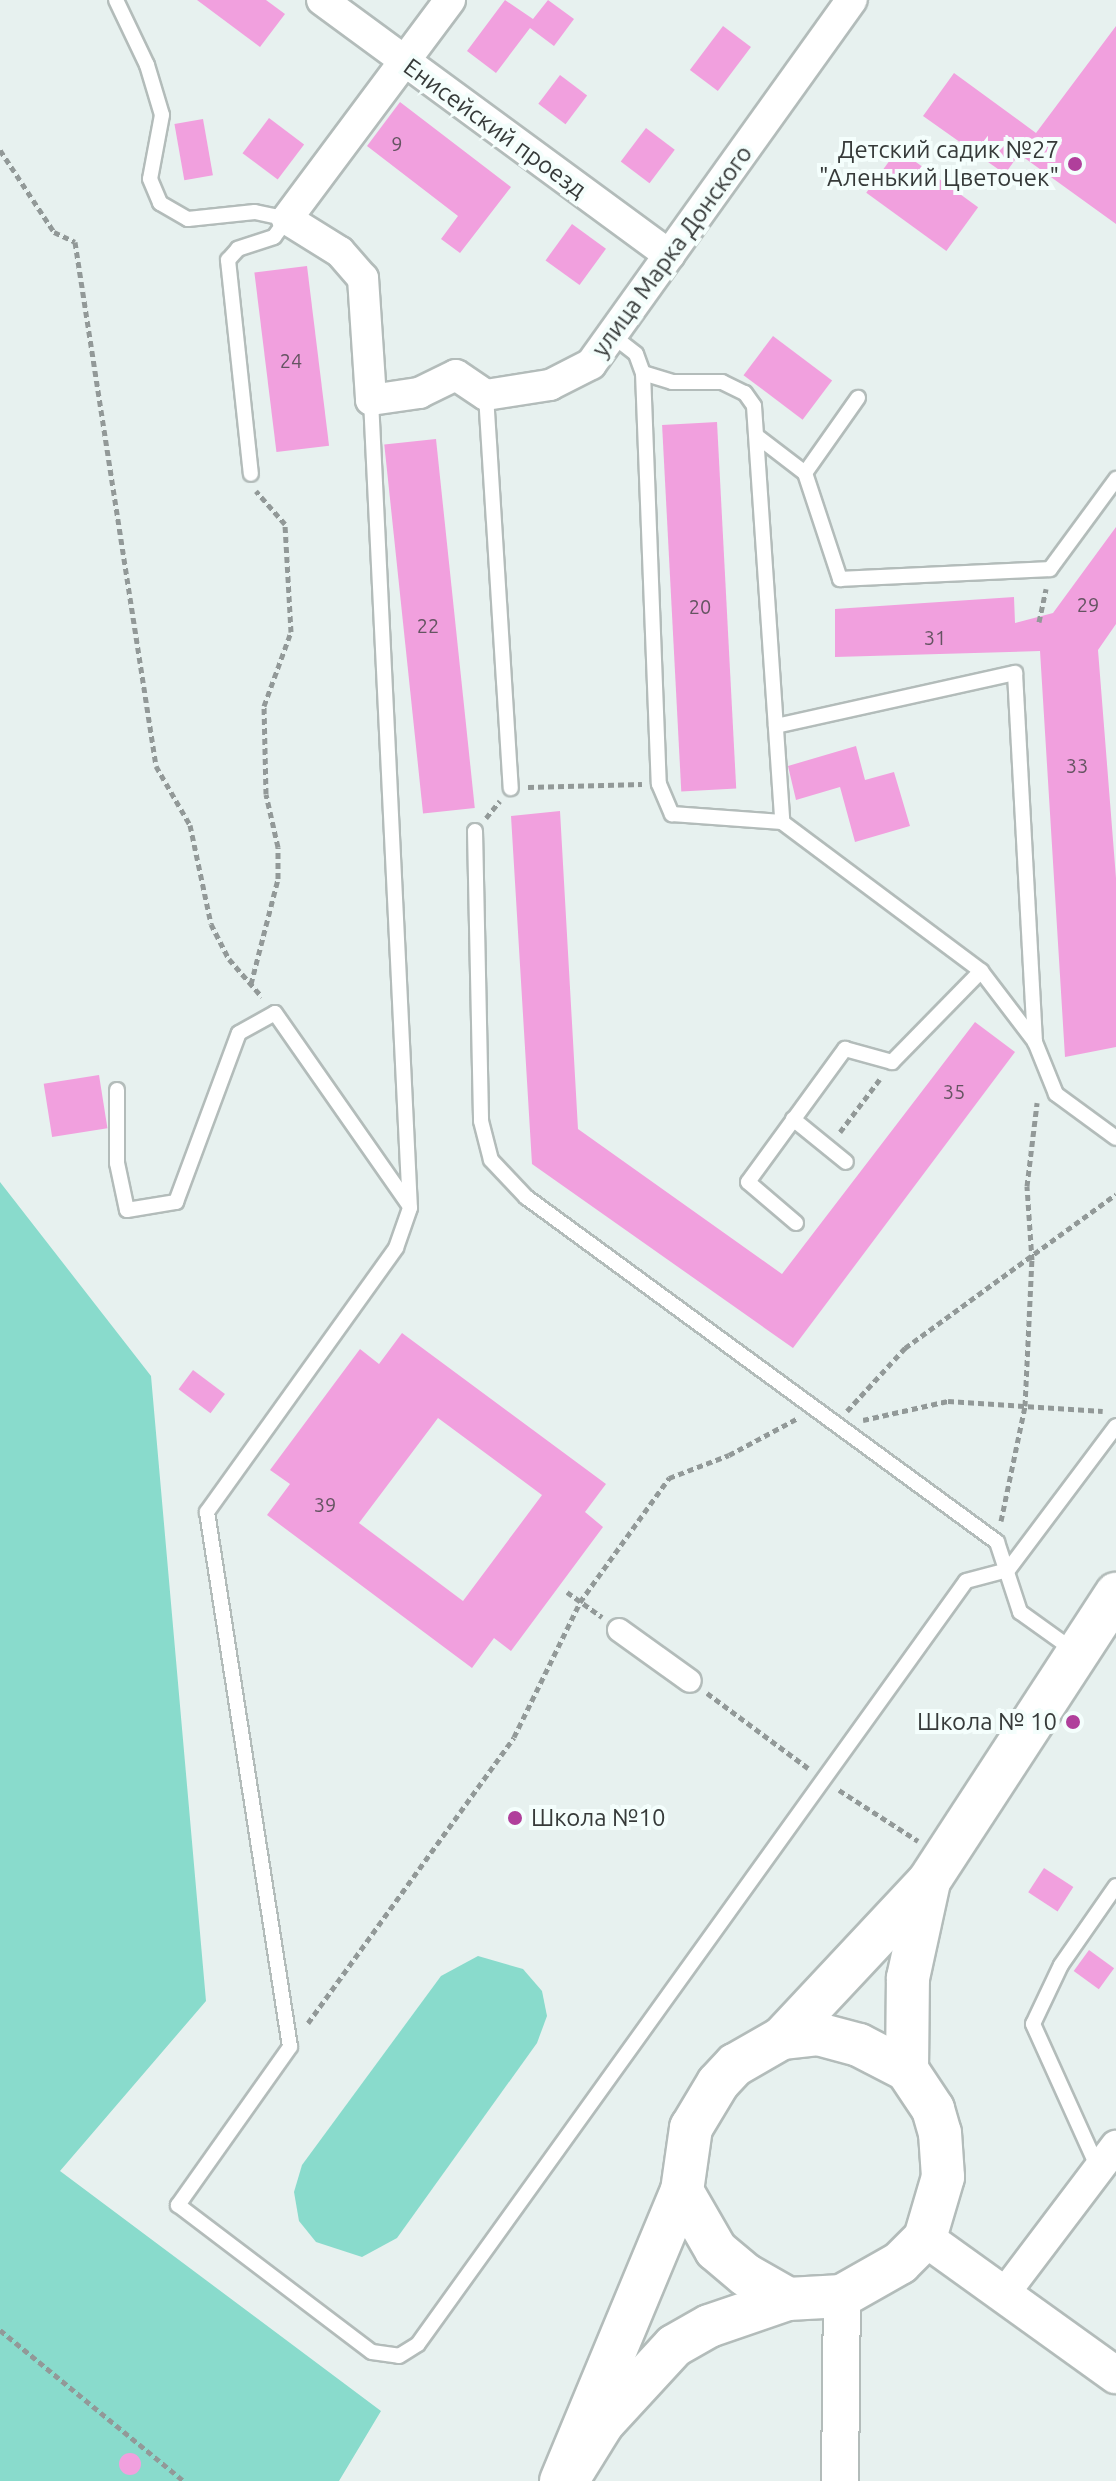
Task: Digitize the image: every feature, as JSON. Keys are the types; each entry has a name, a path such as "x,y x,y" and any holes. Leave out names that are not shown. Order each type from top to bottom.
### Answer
{"main road":[{"path":"564,2481 682,2191 691,2128 703,2105 735,2065 782,2038 937,1869 1116,1594"},
{"path":"907,2070 908,1978 914,1930 937,1869"},
{"path":"564,2481 603,2423 674,2346 709,2326 788,2299 842,2296 900,2263 925,2238 943,2177 940,2133 933,2109 907,2070 839,2038 818,2034 782,2038"},
{"path":"682,2191 716,2250 746,2275 788,2299"}],"street":[{"name":"Енисейский проезд","path":"322,0 669,255"},
{"path":"450,0 287,219 340,252 363,278 371,400 419,393 437,380 456,375 486,395"},
{"name":"улица Марка Донского","path":"486,395 550,385 591,364 852,0"},
{"path":"619,1630 690,1681"},
{"path":"1004,2294 1107,2158"},
{"path":"925,2238 1116,2375"},
{"path":"840,2481 842,2296"}],"lane":[{"path":"116,0 147,65 162,115 150,179 160,203 188,219 255,212 287,219 274,237 238,249 228,260 251,474"},
{"path":"613,336 636,354 643,373 659,784 672,814 782,822 981,971 1035,1042"},
{"path":"643,373 672,382 722,382 745,393 754,406 782,822"},
{"path":"486,395 511,788"},
{"path":"805,473 858,398"},
{"path":"371,400 410,1208 396,1248 207,1512 290,2047 178,2205 372,2352 399,2356 418,2344 966,1581 1008,1570 1116,1426"},
{"path":"758,437 805,473 840,579 1050,569 1116,479"},
{"path":"776,726 1015,673 1035,1042 1056,1094 1116,1138"},
{"path":"475,831 481,1121 491,1160 526,1197 997,1542 1020,1612 1077,1653"},
{"path":"796,1223 748,1182 793,1119 845,1049 892,1062 981,971"},
{"path":"117,1090 117,1163 127,1210 176,1202 239,1033 275,1013 410,1208"},
{"path":"793,1119 846,1162"},
{"path":"1107,2158 1033,2024 1061,1965 1116,1886"}],"path":[{"path":"0,150 54,232 75,242 156,766 190,825 211,924 229,959 275,1013"},
{"path":"251,474 257,495 285,524 291,632 264,706 266,794 278,847 278,879 251,984"},
{"path":"1039,622 1050,569"},
{"path":"475,831 511,788 659,784"},
{"path":"997,1542 1025,1406 1032,1260 1027,1186 1041,1060"},
{"path":"828,1147 892,1062"},
{"path":"834,1425 905,1348 1032,1260 1116,1194"},
{"path":"834,1425 948,1401 1116,1412"},
{"path":"290,2047 514,1737 580,1602 669,1478 729,1455 813,1410"},
{"path":"567,1592 619,1630"},
{"path":"690,1681 822,1778 937,1869"},
{"path":"0,2330 184,2481"}],"green space":[{"path":"0,1182 151,1376 206,2001 60,2171 381,2411 339,2481 0,2481"},
{"path":"478,1956 523,1969 542,1991 547,2016 537,2043 397,2238 362,2257 316,2242 299,2221 294,2192 302,2165 441,1976"}],"building":[{"path":"197,0 266,0 285,14 260,47"},
{"path":"505,0 533,19 548,0 574,19 554,46 530,28 496,73 467,51"},
{"path":"723,26 751,47 718,91 690,70"},
{"name":"Детский садик №27 \"Аленький Цветочек\"","path":"1116,26 1116,224 1019,154 1005,174 923,116 954,73 1036,133"},
{"path":"560,75 587,95 565,124 538,104"},
{"path":"400,102 511,187 460,253 441,239 458,216 367,146"},
{"path":"269,118 304,144 278,180 243,153"},
{"path":"203,119 213,175 184,180 174,124"},
{"path":"646,128 675,150 649,183 621,162"},
{"path":"898,149 978,207 946,251 866,193"},
{"path":"572,224 606,249 580,285 546,260"},
{"path":"307,266 329,446 276,452 254,272"},
{"path":"773,336 832,381 803,420 744,375"},
{"path":"717,422 736,788 681,791 662,425"},
{"path":"436,439 475,808 423,813 384,444"},
{"path":"1116,527 1116,624 1098,650 1116,878 1116,1047 1065,1057 1040,651 835,657 835,609 1014,597 1015,623 1053,613"},
{"path":"856,746 865,780 894,772 910,826 855,842 840,787 796,800 788,766"},
{"path":"560,811 578,1129 782,1274 975,1022 1015,1052 793,1348 532,1164 511,816"},
{"path":"99,1075 107,1128 52,1137 44,1084"},
{"path":"402,1333 606,1484 585,1512 603,1527 511,1651 494,1638 472,1668 267,1515 290,1484 270,1470 360,1349 379,1364","holes":["438,1418 542,1495 463,1601 359,1523"]},
{"path":"193,1370 225,1394 211,1413 179,1389"},
{"path":"1044,1868 1073,1887 1058,1911 1028,1892"},
{"path":"1089,1950 1114,1968 1099,1989 1074,1971"},
{"path":"130,2453 138,2456 141,2464 138,2472 130,2475 122,2472 119,2464 122,2456"}],"place":[{"name":"Детский садик №27 \"Аленький Цветочек\"","path":"1075,164"},
{"name":"Школа № 10","path":"1073,1722"},
{"name":"Школа №10","path":"515,1818"}]}
